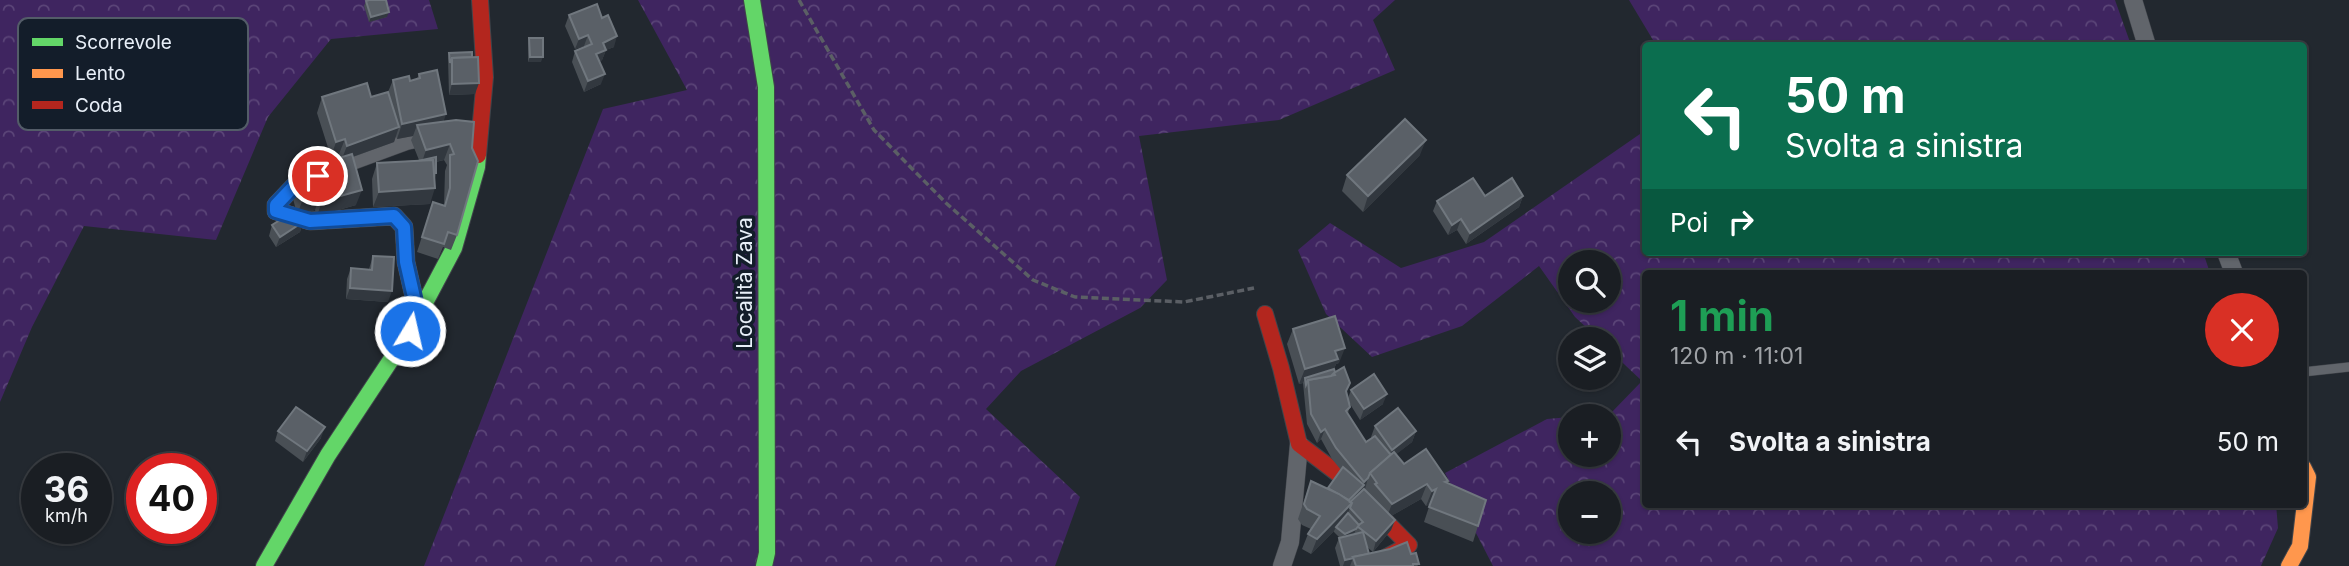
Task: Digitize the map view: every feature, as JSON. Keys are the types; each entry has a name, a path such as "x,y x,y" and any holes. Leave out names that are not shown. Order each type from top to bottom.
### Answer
{"street":[{"path":"264,566 328,455 418,315 454,248 477,167 485,77 480,0"},
{"name":"Località Zava","path":"752,0 766,87 767,553 764,566"},
{"path":"2133,0 2146,42"},
{"path":"418,315 406,262 404,227 394,216 310,221 276,211 276,205 294,186 406,141 456,132 480,131"},
{"path":"1265,314 1299,444 1290,542 1282,564 1302,566"},
{"path":"1299,444 1341,476 1409,545 1370,566"},
{"path":"2289,566 2300,546 2304,508"}],"lane":[{"path":"2307,372 2349,367"}],"path":[{"path":"799,0 874,130 946,203 1033,280 1075,297 1184,302 1254,288"}],"green space":[{"path":"0,0 429,0 438,29 331,39 268,117 216,240 84,226 32,327 0,402"},
{"path":"638,0 1395,0 1373,20 1395,70 1279,120 1139,136 1167,280 1140,308 1021,371 986,409 1080,497 1055,566 424,566 603,109 687,90"},
{"path":"1629,0 2115,0 2130,42 1654,42"},
{"path":"1640,134 1642,256 2204,256 2209,270 1642,270 1642,381 1621,361 1621,327 1586,327 1572,313 1621,313 1621,250 1558,250 1558,293 1539,266 1462,326 1372,357 1326,314 1298,250 1330,223 1401,268 1484,242"},
{"path":"1642,381 1642,508 2276,508 2278,528 2261,566 1493,566 1445,473 1547,419 1558,418 1558,467 1621,467 1620,404"}],"building":[{"path":"386,0 389,12 371,17 366,1"},
{"path":"597,4 602,18 608,15 617,36 603,43 606,50 596,54 605,74 588,81 575,51 592,44 588,35 579,39 569,15"},
{"path":"529,38 543,38 543,57 530,57"},
{"path":"472,52 472,57 452,58 450,63 449,53"},
{"path":"478,57 479,83 452,84 452,58"},
{"path":"437,70 446,114 402,124 393,80 409,76 410,81 420,78 419,74"},
{"path":"367,83 371,97 388,92 399,127 347,146 345,139 336,142 322,97"},
{"path":"1405,119 1426,140 1368,196 1347,175"},
{"path":"456,120 474,122 472,148 478,161 457,235 448,232 444,244 422,237 433,202 445,206 450,188 450,155 454,154 450,144 426,150 417,125"},
{"path":"352,154 362,190 322,201 320,194 303,199 297,180 314,175 312,168"},
{"path":"436,157 436,173 433,160 418,161"},
{"path":"433,160 435,188 379,192 377,163"},
{"path":"1473,178 1485,196 1512,178 1523,196 1470,233 1461,219 1452,225 1437,201"},
{"path":"296,210 303,222 280,237 272,225"},
{"path":"373,256 394,257 392,291 350,288 351,268 372,270"},
{"path":"1335,316 1345,348 1335,351 1338,359 1305,369 1293,329"},
{"path":"1344,367 1350,383 1346,391 1350,407 1346,411 1366,442 1375,436 1391,455 1370,473 1364,482 1336,448 1325,429 1321,432 1311,414 1308,380 1335,375 1334,373"},
{"path":"1334,369 1335,372 1331,376 1308,380 1306,385 1305,378"},
{"path":"1374,374 1387,394 1364,409 1351,390"},
{"path":"296,407 325,427 307,451 278,431"},
{"path":"1398,408 1416,431 1392,450 1375,426"},
{"path":"1426,449 1448,481 1445,482 1486,500 1478,526 1429,507 1436,489 1432,491 1427,484 1392,504 1375,484 1377,483 1370,473 1394,452 1404,464"},
{"path":"1343,467 1364,485 1349,500 1328,488"},
{"path":"1311,481 1352,503 1317,539 1308,534 1320,516 1307,509 1304,504"},
{"path":"1364,489 1395,520 1376,541 1357,526 1363,522 1350,508 1350,502"},
{"path":"1348,513 1359,525 1345,534 1336,527"},
{"path":"1363,532 1369,554 1345,560 1339,538"},
{"path":"1407,542 1411,554 1416,553 1419,564 1356,566 1353,557 1390,549"}],"traffic: fast":[{"path":"752,0 766,87 767,553 764,566"},
{"path":"264,566 328,455 410,331 454,248 478,155"}],"traffic: slow":[{"path":"2307,475 2307,486"},
{"path":"2289,566 2300,546 2304,508"}],"traffic: jam":[{"path":"478,155 485,77 480,0"},
{"path":"1265,314 1299,444 1341,476 1409,545 1370,566"}],"route":[{"path":"318,176 294,186 276,205 276,211 310,221 394,216 404,227 406,262 418,315 410,331"}]}
